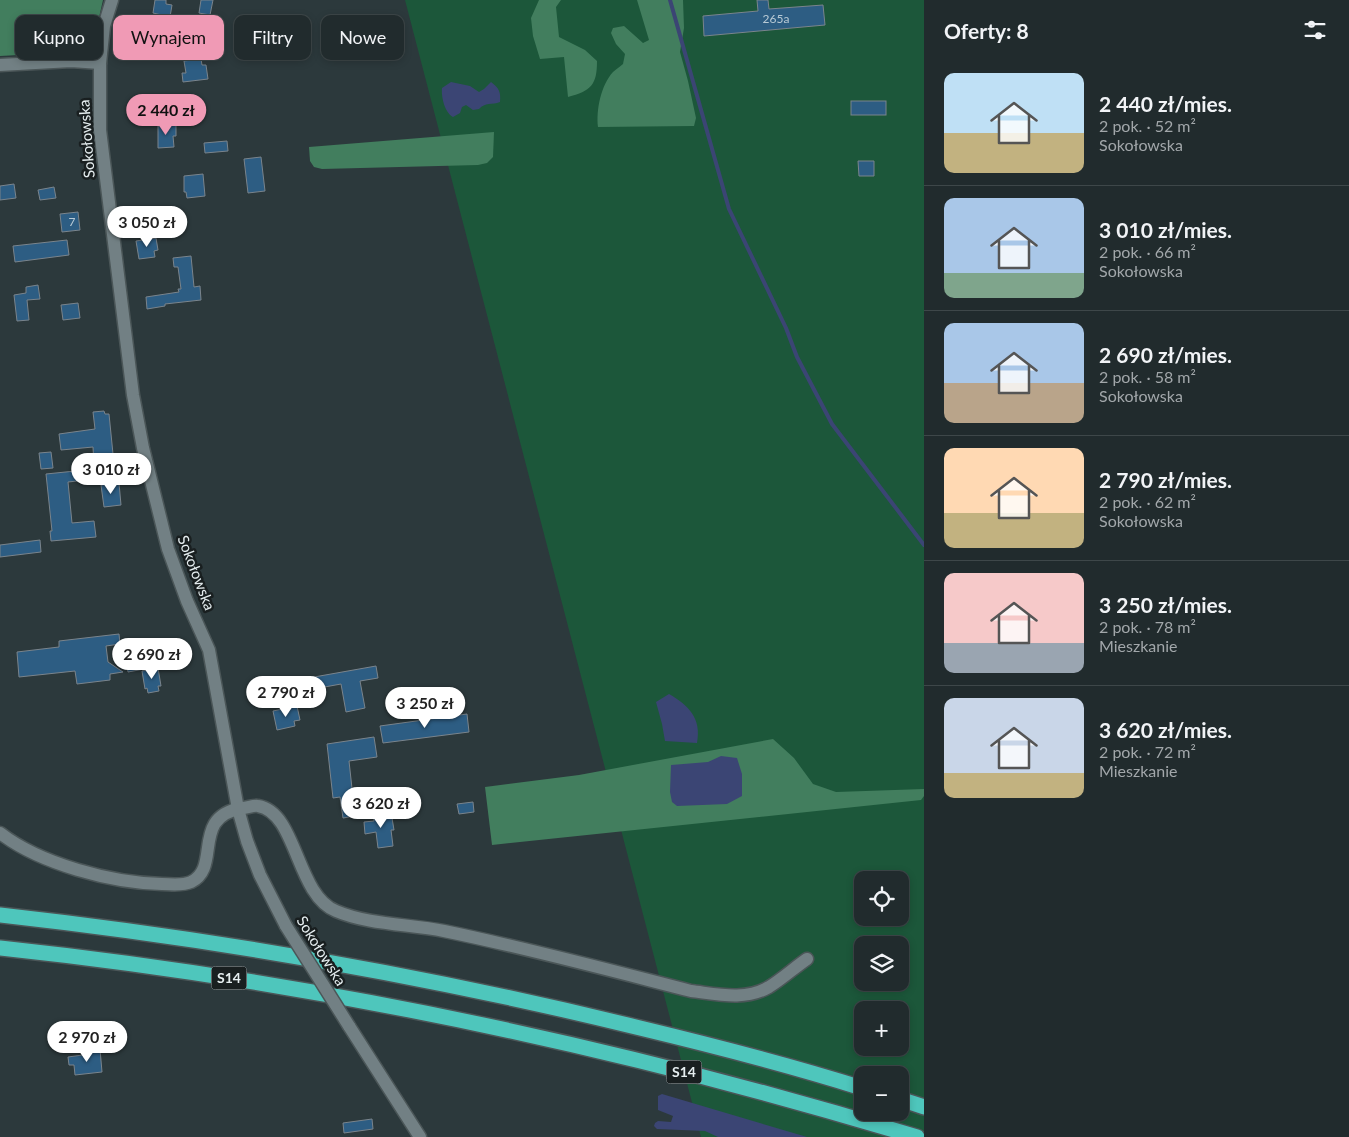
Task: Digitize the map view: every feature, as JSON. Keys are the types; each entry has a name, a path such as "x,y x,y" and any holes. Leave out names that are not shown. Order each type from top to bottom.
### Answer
{"highway":[{"name":"S14","path":"0,915 148,933 313,959 440,983 523,1000 687,1039 854,1086"},
{"name":"S14","path":"0,948 260,982 456,1020 665,1067 913,1136"},
{"path":"909,1102 924,1107"}],"street":[{"name":"Sokołowska","path":"112,0 104,26 100,63 100,130 135,404 149,477 168,549 209,650 238,809 260,875 286,926 420,1137"},
{"path":"0,65 71,61 100,63"},
{"path":"0,833 40,856 81,872 147,884 178,885 190,882 200,875 207,862 208,844 212,828 219,819 228,812 258,806 271,811 282,823 310,886 319,900 334,910 354,917 443,931 692,991 726,995 748,995 767,988 807,959"}],"green space":[{"path":"0,0 103,0 100,15 15,15 15,55 0,56"},
{"path":"405,0 924,0 924,1137 701,1137"},
{"path":"539,0 561,0 556,7 559,37 585,50 597,61 594,81 591,86 582,92 568,97 564,57 540,59 533,36 531,18"},
{"path":"637,0 683,0 684,28 680,52 696,118 694,126 598,127 598,113 602,91 609,77 623,64 625,54 616,44 611,33 613,28 624,26 643,43 649,40"},
{"path":"494,132 493,157 487,163 478,165 322,169 314,167 310,161 309,147"},
{"path":"773,739 794,758 813,784 836,792 924,789 924,796 921,800 492,845 485,787 579,775"}],"water":[{"path":"451,82 470,86 479,92 491,82 499,90 500,102 486,104 479,109 473,110 466,105 462,107 460,113 453,117 446,108 442,92 442,88"},
{"path":"669,694 692,713 697,726 697,743 665,741 656,702"},
{"path":"721,756 737,758 742,774 742,796 727,804 677,806 672,802 670,792 671,765 708,762"},
{"path":"662,1094 807,1137 718,1137 705,1131 657,1129 654,1126 655,1123 658,1121 671,1122 673,1116 658,1110 658,1096"}],"building":[{"path":"155,0 166,0 166,4 172,5 170,15 153,13"},
{"path":"201,0 213,0 210,15 199,13"},
{"path":"757,0 768,0 769,9 823,5 825,25 704,36 703,16 758,11"},
{"path":"201,60 202,65 206,65 208,79 183,82 182,73 186,73 184,61"},
{"path":"851,101 886,101 886,115 851,115"},
{"path":"176,125 176,136 173,136 174,147 158,148 158,126"},
{"path":"227,141 228,151 205,153 204,143"},
{"path":"261,157 265,191 248,193 244,159"},
{"path":"858,161 874,161 874,176 859,176"},
{"path":"203,174 205,196 187,198 186,192 184,192 184,176"},
{"path":"14,184 16,198 0,200 0,186"},
{"path":"54,187 56,198 40,200 38,190"},
{"path":"78,212 80,230 62,232 60,214"},
{"path":"156,238 158,250 154,251 155,257 139,259 136,241"},
{"path":"67,240 69,255 15,262 13,246"},
{"path":"191,256 194,287 200,286 201,300 165,304 165,306 147,309 146,297 179,292 178,289 181,289 178,267 174,267 173,258"},
{"path":"38,285 40,299 27,300 29,320 17,321 14,295 26,293 26,287"},
{"path":"78,303 80,318 63,320 61,305"},
{"path":"104,411 105,414 109,414 114,464 94,466 93,447 61,450 59,434 95,429 93,412"},
{"path":"51,452 53,468 41,469 39,453"},
{"path":"95,469 96,479 68,482 72,523 94,521 96,537 51,541 50,531 52,531 46,474"},
{"path":"119,483 121,505 104,507 101,485"},
{"path":"40,540 41,552 0,557 0,545"},
{"path":"119,634 120,644 106,646 108,662 123,672 110,674 110,680 77,684 75,671 19,677 17,652 59,647 59,641"},
{"path":"141,649 144,669 128,672 125,651"},
{"path":"376,666 378,678 360,681 365,708 346,712 341,684 319,688 320,692 288,697 286,682"},
{"path":"158,668 161,686 158,686 159,691 148,693 147,688 145,689 142,671"},
{"path":"297,706 300,720 294,721 295,726 277,730 273,711"},
{"path":"467,714 469,732 383,743 380,726"},
{"path":"374,737 377,757 349,761 355,816 343,818 340,797 333,798 327,744"},
{"path":"473,802 474,812 459,814 457,804"},
{"path":"389,811 394,830 391,830 393,846 378,848 376,832 365,834 364,822 374,821 373,813"},
{"path":"100,1049 102,1072 75,1075 74,1065 69,1065 68,1057 90,1054 90,1050"},
{"path":"372,1119 373,1129 344,1133 343,1123"}],"waterway":[{"path":"670,0 729,209 786,328 797,357 832,424 924,545"}]}
